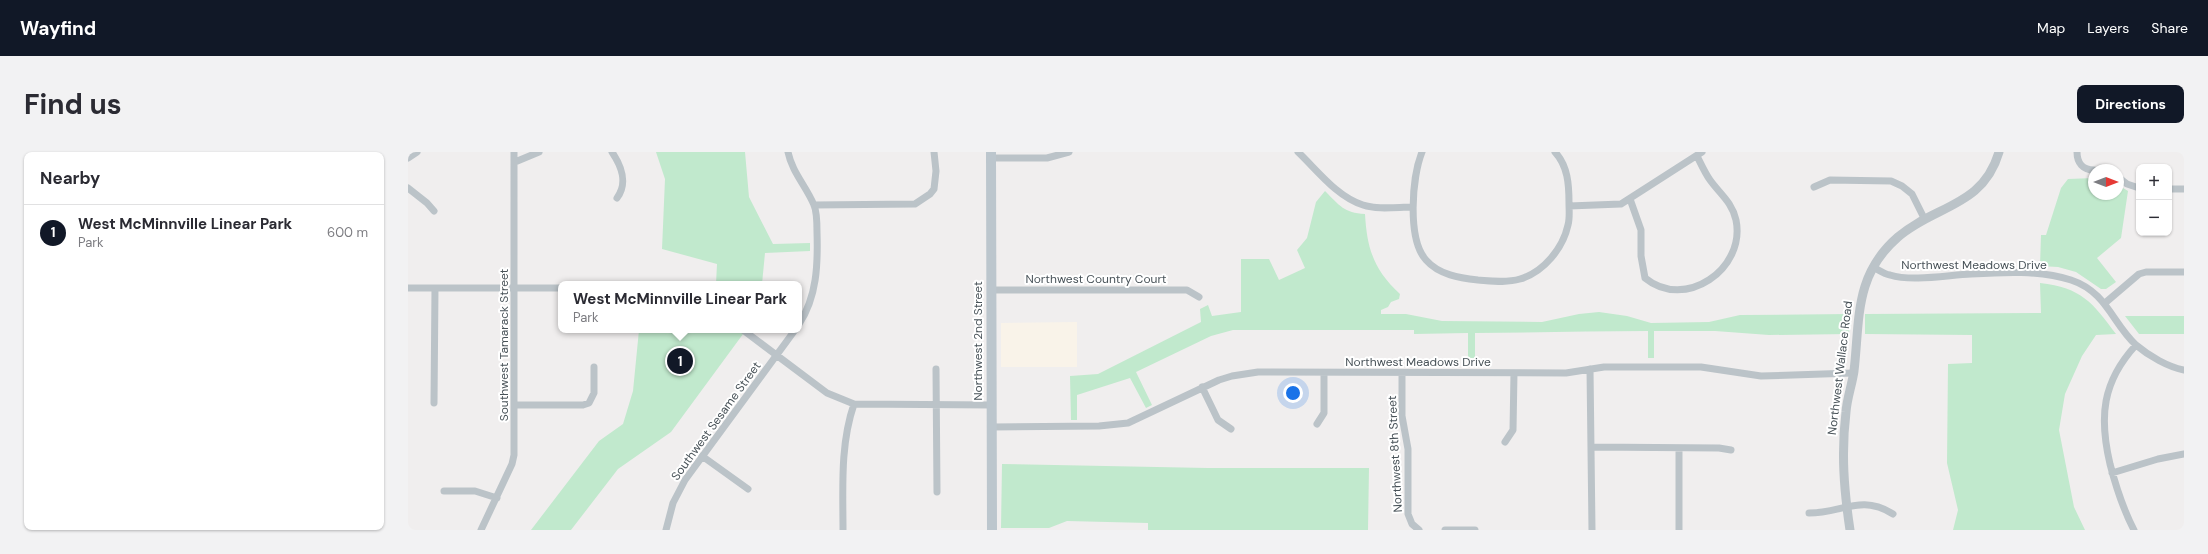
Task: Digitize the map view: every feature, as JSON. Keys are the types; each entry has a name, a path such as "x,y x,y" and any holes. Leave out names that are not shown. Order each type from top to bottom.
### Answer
{"main road":[{"name":"Northwest 2nd Street","path":"991,155 992,530"}],"street":[{"name":"Southwest Tamarack Street","path":"481,530 512,464 515,288 514,152"},
{"path":"515,162 539,152"},
{"path":"612,152 622,173 624,184 617,198"},
{"path":"788,152 795,172 814,205 817,238 816,274 808,307 802,318"},
{"path":"814,205 915,204 930,194 934,189 936,171 934,152"},
{"path":"991,155 1047,158 1069,152"},
{"path":"1298,152 1340,193 1352,201 1376,207 1413,207"},
{"path":"1422,152 1413,207 1417,248 1426,260 1439,271 1453,277 1504,282 1520,279 1535,272 1551,259 1565,236 1568,223 1569,181 1564,165 1555,152"},
{"name":"Northwest Wallace Road","path":"1850,530 1842,450 1846,410 1853,373 1857,315 1862,293 1873,267 1886,248 1924,218 1969,196 1984,182 1994,166 1999,152"},
{"path":"2077,152 2078,162 2083,167 2088,168"},
{"path":"1569,206 1614,206 1630,199 1700,154 1710,180 1725,196 1733,210 1737,232 1732,255 1721,272 1712,279 1694,288 1672,290 1652,285 1645,278 1641,256 1641,230 1630,199"},
{"path":"1814,187 1830,180 1891,181 1902,186 1912,194 1924,218"},
{"path":"2124,182 2136,187"},
{"path":"408,188 427,203 434,211"},
{"path":"2172,189 2184,189"},
{"name":"Northwest Meadows Drive","path":"1873,267 1889,275 1901,277 1970,274 2055,275 2073,281 2089,289 2105,303 2136,345 2158,360 2184,370"},
{"path":"2105,303 2139,274 2146,272 2184,272"},
{"path":"408,288 558,288"},
{"path":"434,403 435,288"},
{"name":"Northwest Country Court","path":"991,290 1187,290 1199,297"},
{"path":"747,333 827,393 854,404 992,405"},
{"name":"Southwest Sesame Street","path":"666,530 669,514 678,492 702,456 793,333"},
{"path":"2134,530 2119,496 2112,474 2103,432 2106,398 2118,368 2136,345"},
{"path":"514,405 583,405 589,403 594,393 594,367"},
{"name":"Northwest Meadows Drive","path":"992,427 1099,426 1128,423 1202,387 1246,373 1566,373 1604,367 1701,367 1761,376 1853,373"},
{"path":"936,369 937,492"},
{"path":"1590,369 1592,530"},
{"path":"1316,424 1324,413 1324,373"},
{"path":"1505,442 1513,430 1514,373"},
{"name":"Northwest 8th Street","path":"1402,374 1402,416 1408,449 1408,514 1412,524 1419,530"},
{"path":"1202,387 1218,420 1231,429"},
{"path":"843,530 843,460 845,438 854,404"},
{"path":"1591,446 1719,448 1730,450"},
{"path":"1679,448 1679,530"},
{"path":"2112,474 2158,459 2184,454"},
{"path":"702,456 748,489"},
{"path":"444,491 475,491 497,498"},
{"path":"1809,513 1823,513 1847,507 1874,504 1893,514"},
{"path":"1444,530 1475,530"}],"shaded area":[{"path":"1077,322 1077,367 1001,367 1001,323"}],"green space":[{"path":"656,152 745,152 749,197 773,244 810,243 810,251 765,253 762,281 716,281 717,264 662,249 665,179"},
{"path":"2088,178 2088,200 2124,200 2124,189 2128,191 2121,238 2097,258 2116,282 2106,289 2101,289 2076,272 2058,267 2040,266 2041,235 2046,235 2061,188 2068,179"},
{"path":"1325,191 1338,204 1347,210 1365,214 1370,248 1374,258 1384,276 1400,294 1399,299 1391,302 1388,307 1381,310 1381,314 1406,314 1442,321 1542,322 1579,314 1599,312 1627,316 1651,323 1709,322 1740,315 1850,314 1849,334 1769,335 1715,331 1654,331 1654,358 1648,358 1648,331 1475,333 1475,365 1468,365 1468,333 1414,334 1414,330 1233,330 1211,336 1136,372 1152,405 1146,408 1130,378 1077,395 1077,420 1071,420 1070,376 1098,374 1201,322 1200,309 1208,305 1212,316 1241,312 1241,259 1269,259 1279,280 1305,268 1297,250 1307,238 1316,202"},
{"path":"2040,283 2066,289 2085,298 2100,313 2116,334 2096,335 2082,356 2065,394 2059,430 2074,507 2085,530 1953,530 1958,510 1947,463 1948,364 1972,363 1972,335 1865,334 1865,314 2041,313"},
{"path":"2125,316 2184,316 2184,334 2139,334"},
{"path":"639,333 744,333 671,432 618,469 571,530 531,530 599,441 623,424 633,391"},
{"path":"1002,464 1208,468 1369,468 1368,530 1148,530 1148,523 1067,521 1049,528 1001,528"}],"place":[{"name":"West McMinnville Linear Park","path":"680,361"}]}
